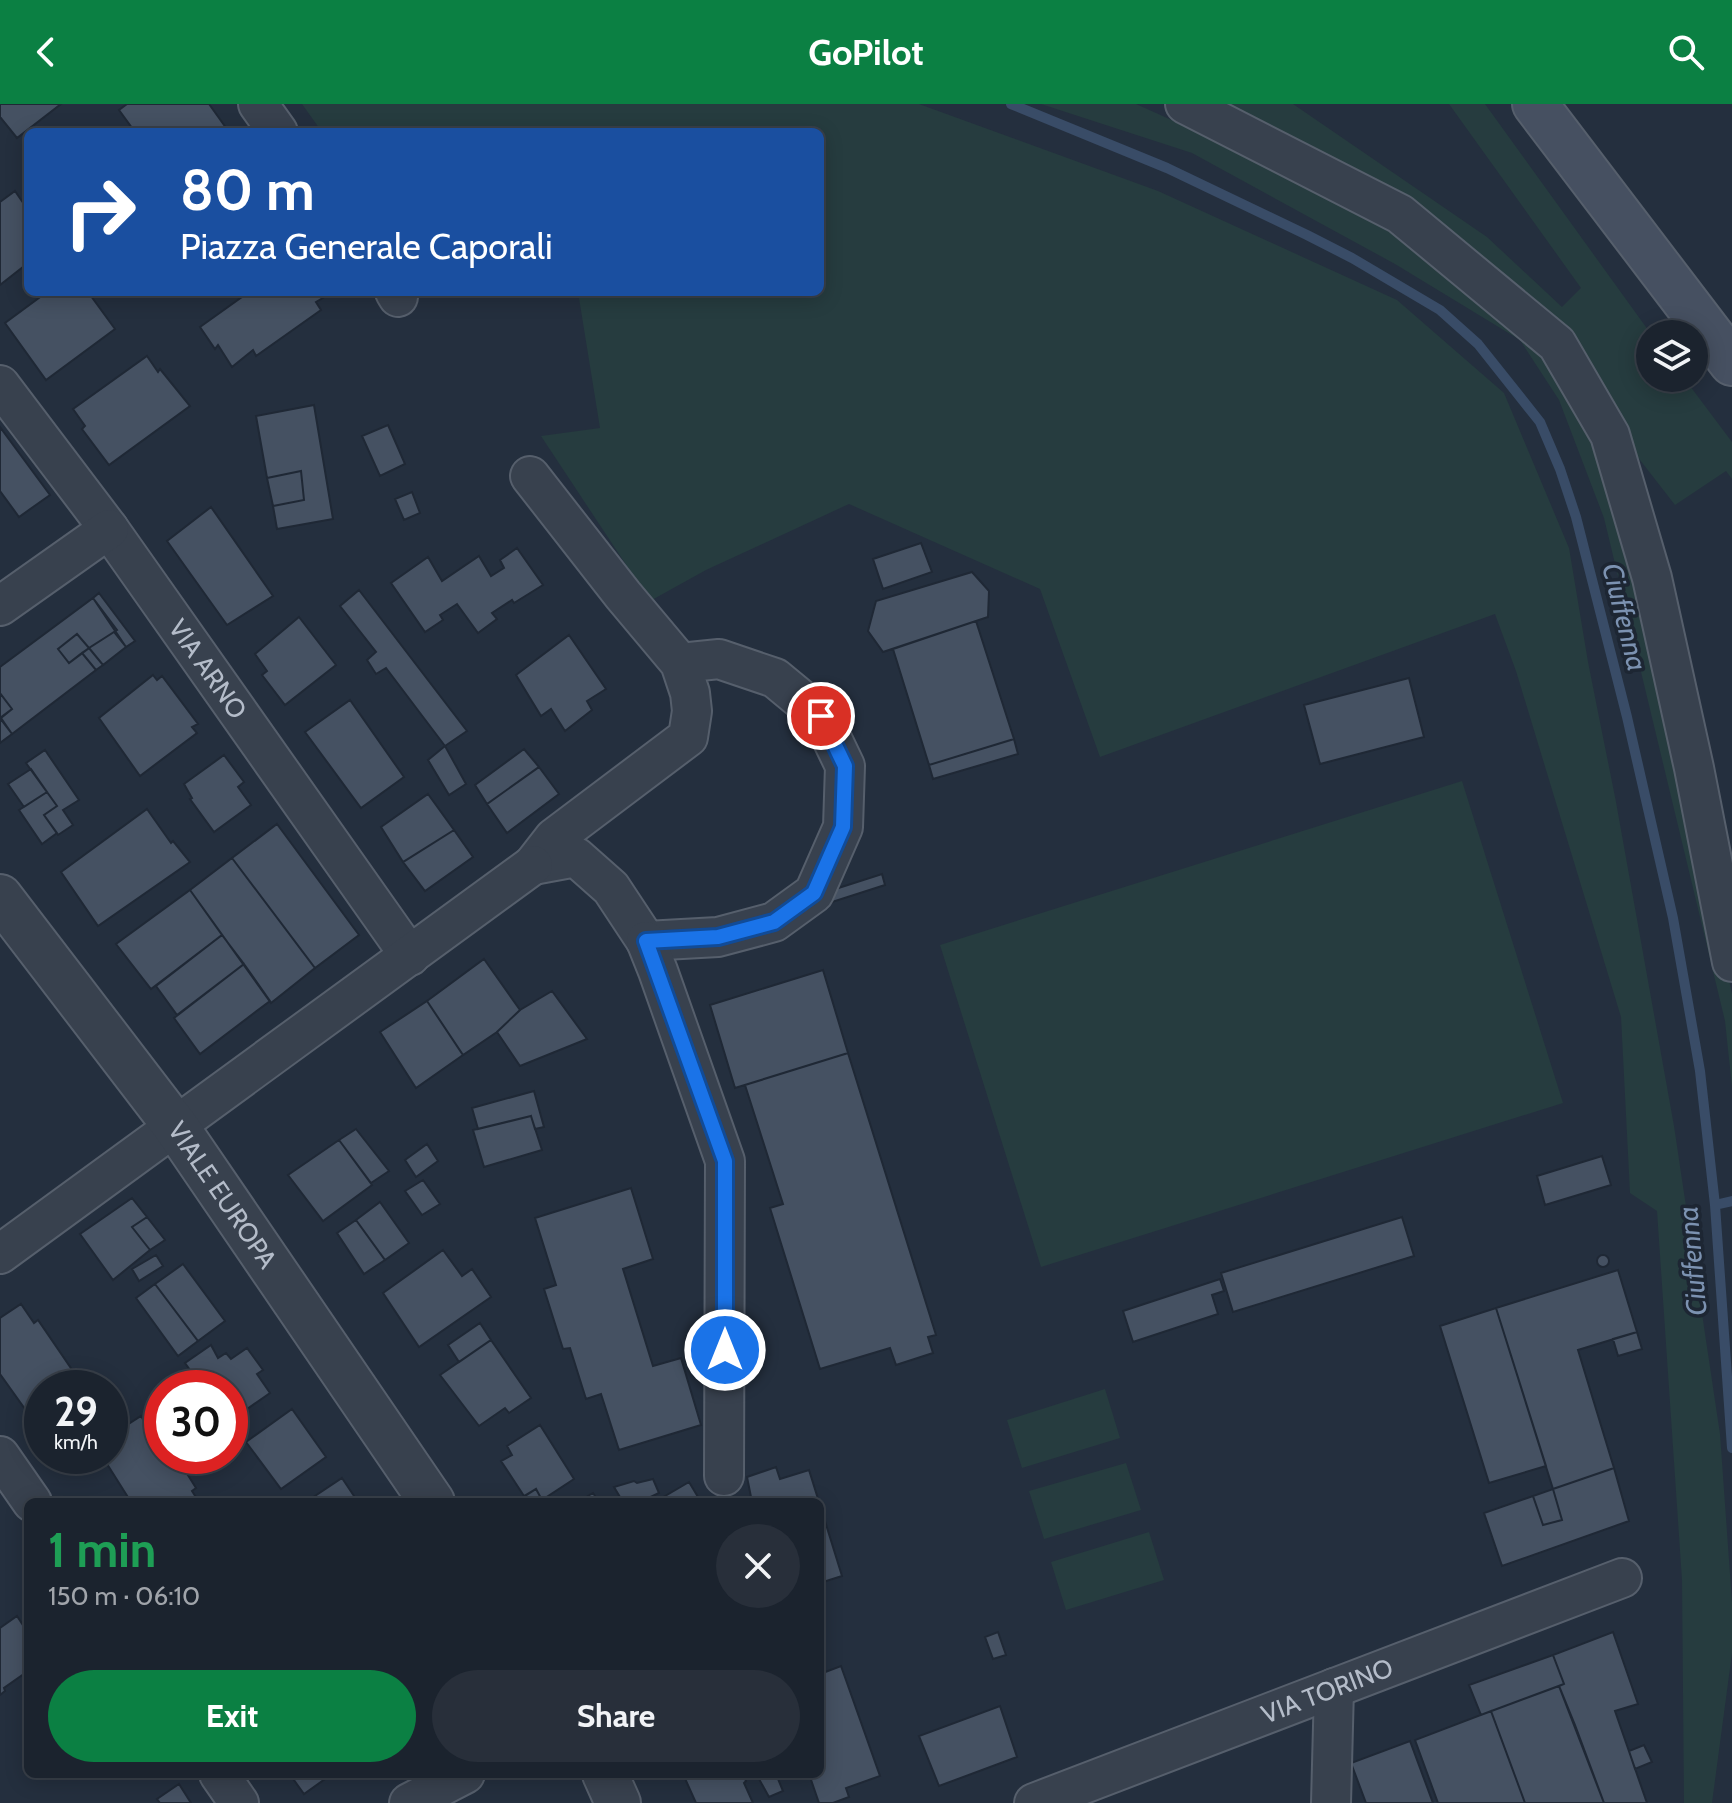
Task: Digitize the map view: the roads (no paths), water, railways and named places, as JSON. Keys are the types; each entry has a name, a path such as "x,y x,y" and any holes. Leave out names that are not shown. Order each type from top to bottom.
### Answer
{"main road":[{"path":"1535,104 1732,363"}],"street":[{"path":"258,104 275,128"},
{"path":"1185,104 1400,214 1557,344 1610,435 1652,578 1732,962"},
{"name":"VIA ARNO","path":"0,385 109,529 410,956"},
{"path":"0,1254 533,865 554,838 688,737 692,711 690,693 680,663 530,476"},
{"path":"0,606 109,529"},
{"path":"646,941 718,937 774,922 814,893 843,827 845,766 821,716 775,678 719,659 680,663"},
{"path":"533,865 576,857 611,888 646,941 725,1161 724,1476"},
{"name":"VIALE EUROPA","path":"0,897 176,1127 429,1498"},
{"path":"0,1456 29,1498"},
{"name":"VIA TORINO","path":"1034,1803 1622,1578"},
{"path":"1331,1803 1334,1688"},
{"path":"222,1778 239,1803"},
{"path":"409,1803 457,1778"},
{"path":"607,1778 618,1803"}],"waterway":[{"name":"Ciuffenna","path":"1011,104 1167,168 1307,235 1440,310 1478,344 1540,422 1576,517 1627,717 1673,918 1700,1071 1715,1205 1732,1448"},
{"path":"1715,1205 1732,1201"}]}
